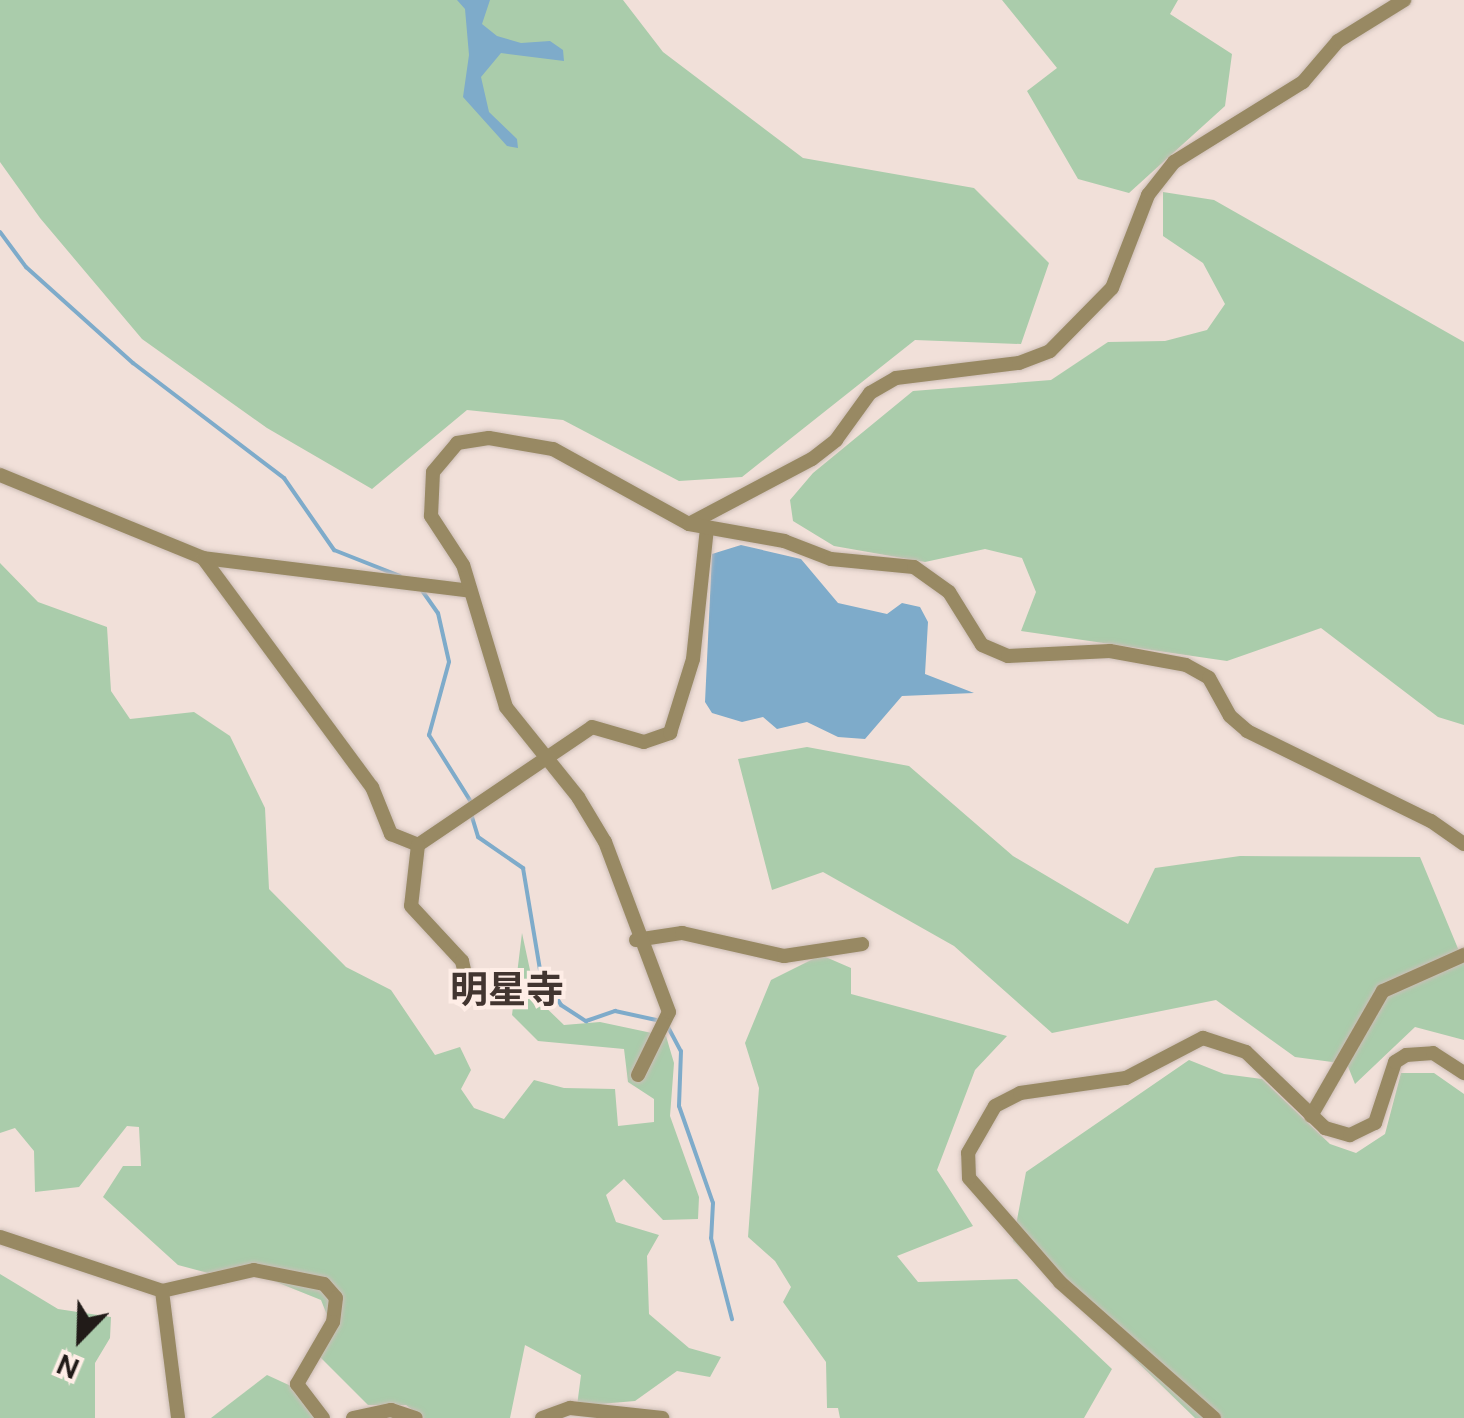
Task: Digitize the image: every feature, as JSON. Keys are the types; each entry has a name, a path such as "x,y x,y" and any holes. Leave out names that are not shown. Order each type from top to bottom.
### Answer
{"street":[{"path":"689,524 812,459 836,440 870,394 896,378 1018,363 1050,351 1112,288 1148,195 1174,162 1303,82 1338,41 1404,0"},
{"path":"638,1074 669,1012 636,940 604,842 506,707 470,591 427,496 441,454 458,443 488,438 553,450 689,524 784,541 831,559 914,567 948,592 982,645 1008,656 1110,651 1186,665 1209,678 1230,716 1247,731 1431,820 1464,844"},
{"path":"0,475 204,558 470,591"},
{"path":"418,845 592,727 644,742 670,733 693,659 706,528"},
{"path":"204,558 372,787 391,834 418,845"},
{"path":"418,845 412,906 462,962 466,978"},
{"path":"636,940 682,933 784,956 862,944"},
{"path":"1311,1116 1383,991 1464,955"},
{"path":"1214,1418 1011,1234 969,1178 968,1153 1005,1098 1126,1078 1202,1038 1246,1052 1311,1116 1335,1132 1369,1130 1395,1062 1406,1055 1433,1053 1464,1073"},
{"path":"0,1237 162,1291 254,1270 314,1278 331,1289 333,1322 297,1384 322,1418"},
{"path":"162,1291 178,1418"},
{"path":"542,1418 586,1408 662,1418"},
{"path":"353,1418 391,1410 416,1418"}],"green space":[{"path":"0,0 623,0 663,52 803,158 974,188 1049,263 1021,344 915,340 742,477 679,481 563,420 467,410 372,489 267,428 142,339 40,218 0,162"},
{"path":"1002,0 1178,0 1170,14 1232,54 1225,106 1129,193 1078,179 1027,91 1057,68"},
{"path":"1163,192 1214,200 1464,342 1464,725 1438,717 1321,628 1227,661 1021,631 1036,592 1022,558 985,549 925,562 834,546 793,521 790,500 813,473 913,391 1051,380 1108,342 1165,341 1207,330 1225,304 1203,263 1163,236"},
{"path":"0,563 38,602 107,627 111,691 130,719 194,712 230,736 265,808 269,889 346,967 391,990 435,1055 460,1047 471,1070 461,1089 474,1108 504,1119 534,1080 564,1088 615,1089 618,1126 654,1122 654,1099 628,1082 624,1049 538,1041 512,1015 522,933 536,998 564,1025 600,1022 666,1036 674,1063 670,1116 699,1197 698,1219 663,1220 624,1179 606,1195 616,1222 659,1235 647,1256 649,1314 689,1348 721,1357 710,1377 677,1371 635,1401 577,1406 581,1375 525,1345 510,1418 423,1418 406,1405 368,1405 317,1354 331,1325 321,1300 239,1267 208,1273 178,1265 103,1197 123,1166 141,1166 139,1127 127,1126 79,1187 35,1192 34,1151 15,1128 0,1133"},
{"path":"807,747 909,766 1013,856 1128,924 1155,868 1240,856 1420,857 1464,963 1464,1040 1415,1027 1355,1084 1347,1064 1295,1057 1216,1000 1052,1033 954,946 823,872 772,890 738,759"},
{"path":"821,955 851,968 851,994 1007,1036 975,1070 937,1170 973,1226 897,1256 918,1282 1017,1279 1112,1369 1084,1418 840,1418 838,1408 827,1408 826,1362 783,1302 791,1287 775,1261 748,1237 759,1088 745,1043 771,980"},
{"path":"1189,1060 1224,1074 1262,1079 1330,1144 1356,1153 1385,1134 1401,1073 1434,1073 1464,1094 1464,1418 1195,1418 1013,1241 1026,1172"},
{"path":"0,1274 58,1309 111,1317 110,1338 95,1363 95,1418 0,1418"},
{"path":"267,1375 291,1386 315,1418 211,1418"}],"water":[{"path":"457,0 490,0 482,24 497,36 521,43 550,41 563,50 564,61 501,53 481,77 489,112 517,139 518,148 507,146 463,97 469,55 465,9"},
{"path":"741,545 801,559 838,603 887,614 902,603 920,607 928,622 925,674 974,693 902,696 865,739 838,737 807,722 777,729 763,717 742,722 712,713 705,702 712,554"}],"waterway":[{"path":"0,232 26,267 133,363 284,478 334,550 400,576"},
{"path":"421,589 438,613 449,662 429,735 471,802"},
{"path":"472,817 478,837 523,868 540,970 561,1005 586,1021 615,1011 661,1021"},
{"path":"668,1027 681,1051 679,1106 713,1203 711,1238 732,1319"}],"district":[{"name":"明星寺","path":"507,991"}]}
